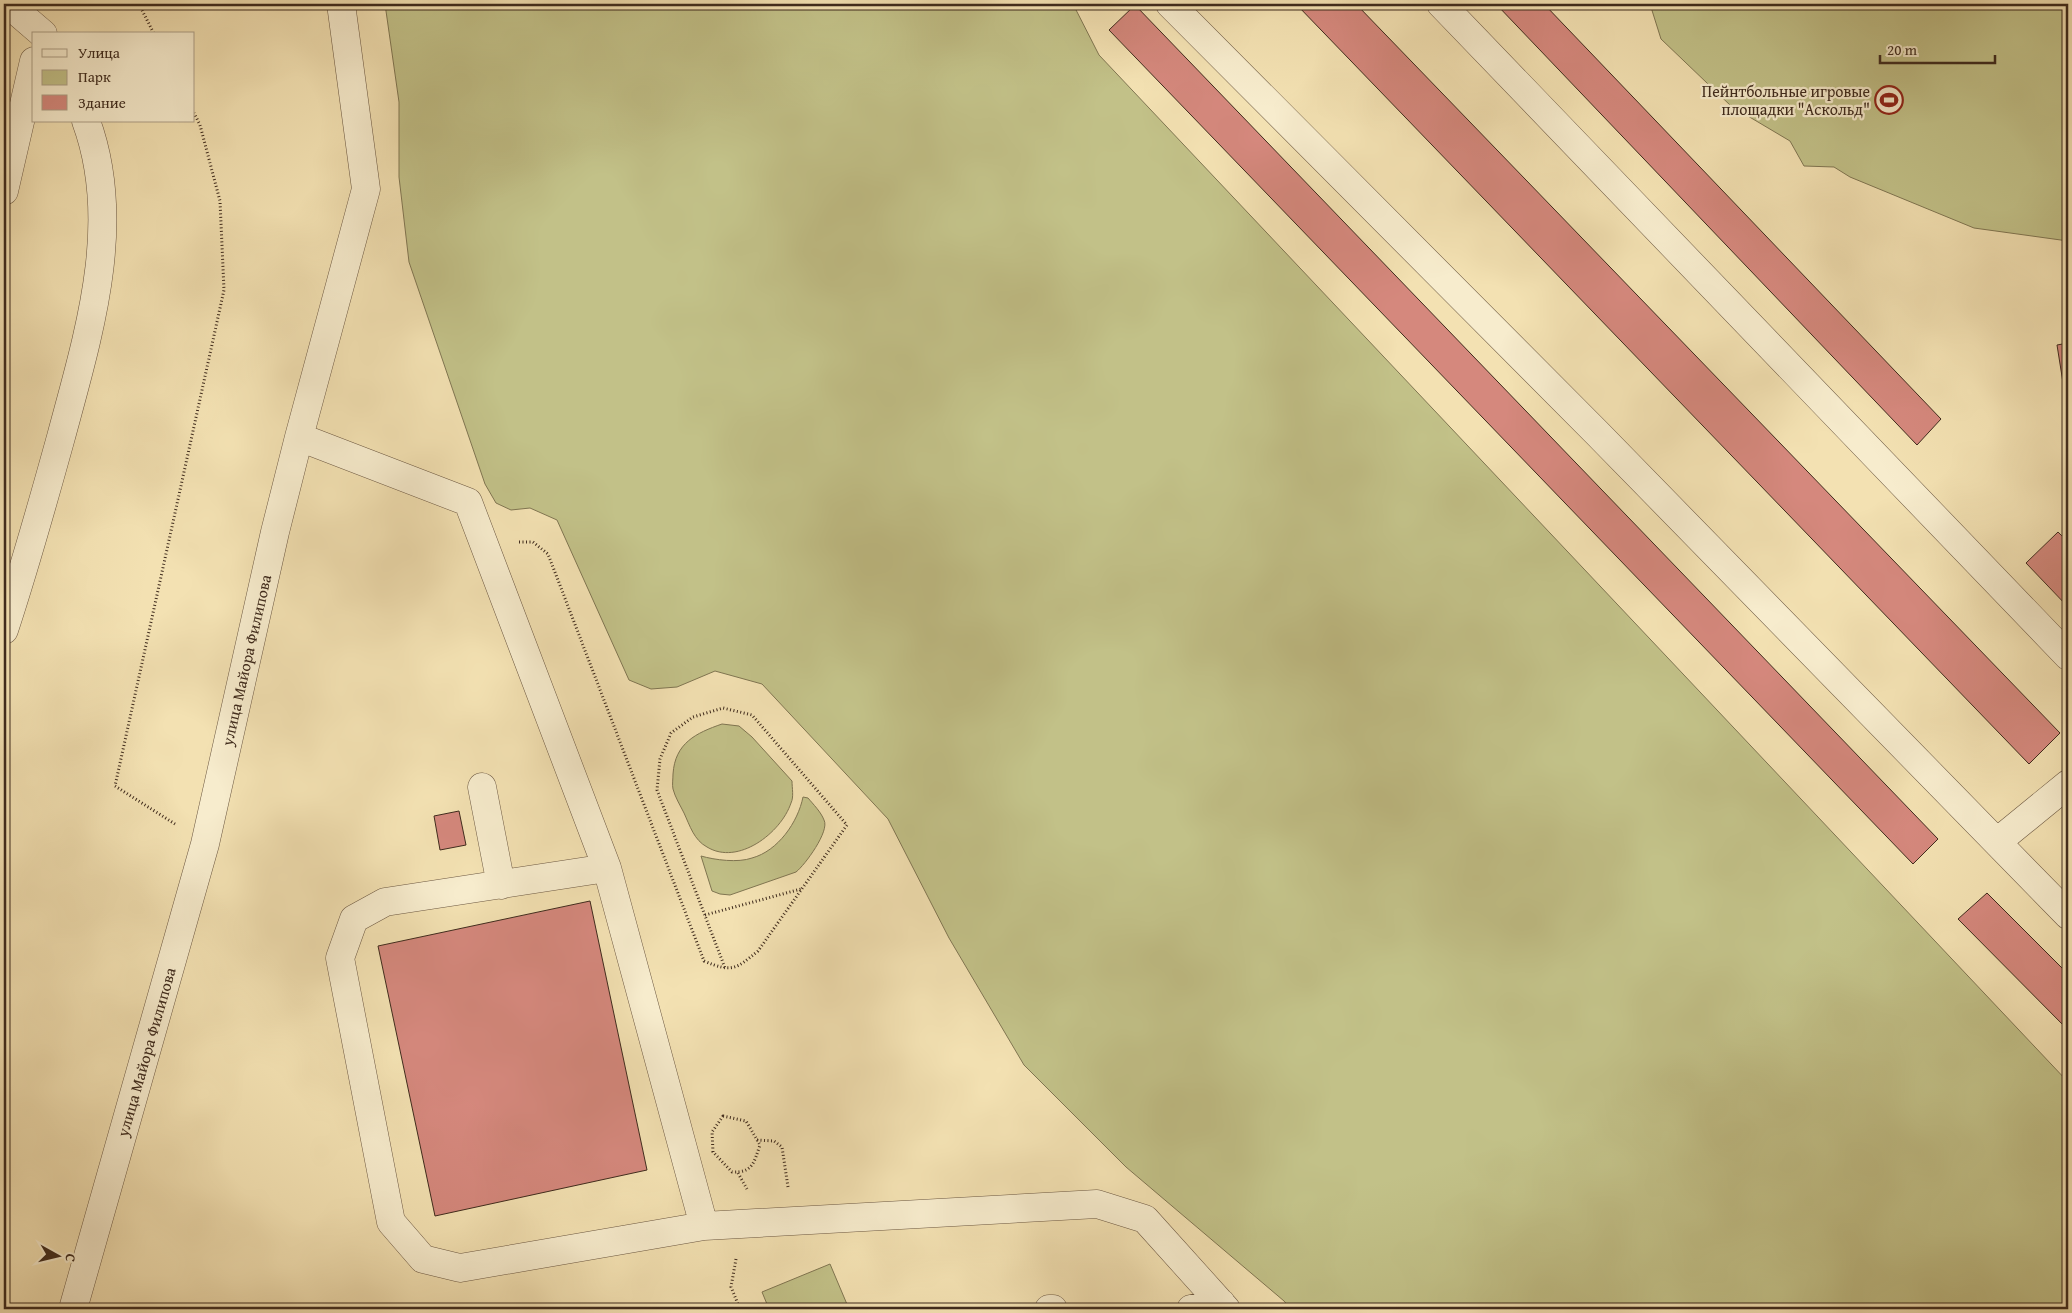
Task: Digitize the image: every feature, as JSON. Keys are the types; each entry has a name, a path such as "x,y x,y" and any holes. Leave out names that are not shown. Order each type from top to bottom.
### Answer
{"street":[{"path":"8,4 40,32"},
{"name":"улица Майора Филипова","path":"72,1309 204,844 275,532 366,190 341,4"},
{"path":"1170,4 1597,433 2068,915"},
{"path":"1441,4 2068,656"},
{"path":"4,191 32,70"},
{"path":"4,630 27,560 78,372 101,264 103,205 96,148 86,122"},
{"path":"299,437 468,502 607,868 704,1226"},
{"path":"1997,842 2068,784"},
{"path":"482,787 501,884"},
{"path":"607,868 385,902 354,919 340,958 391,1222 423,1259 460,1268 704,1226 1097,1204 1146,1219 1223,1306"},
{"path":"1191,1309 1223,1306"}],"path":[{"path":"139,4 153,32"},
{"path":"195,115 200,125 220,201 224,290 115,786 204,844"},
{"path":"514,542 533,542 548,554 704,961 725,968 740,966 758,951 846,825 752,714 723,708 693,717 671,734 660,758 657,790 725,968"},
{"path":"705,915 801,889"},
{"path":"723,1116 746,1121 757,1140 760,1145 754,1165 743,1172 732,1172 712,1152 712,1132 723,1116"},
{"path":"757,1140 774,1141 782,1147 788,1185 786,1191"},
{"path":"740,1309 731,1287 741,1224"}],"green space":[{"path":"385,4 1073,4 1099,55 2068,1082 2068,1309 1291,1309 1126,1167 1024,1065 949,938 888,819 762,684 715,671 677,687 651,689 629,680 557,520 530,508 511,510 496,503 485,484 409,262 399,177 399,102"},
{"name":"Пейнтбольные игровые площадки \"Аскольд\"","path":"1650,4 2068,4 2068,241 1974,228 1850,177 1834,167 1804,166 1790,141 1731,106 1661,39"},
{"path":"722,724 739,726 752,737 792,781 792,801 778,825 757,843 745,849 732,852 719,852 699,841 676,798 673,786 675,763 683,747 704,731"},
{"path":"803,797 808,798 817,808 823,817 825,825 816,848 800,868 796,872 730,895 712,891 701,856 720,860 746,860 770,849 792,825"},
{"path":"830,1264 849,1309 769,1309 762,1292"}],"building":[{"path":"1296,4 1356,4 2060,733 2029,764"},
{"path":"1496,4 1544,4 1941,419 1917,445"},
{"path":"1135,5 1938,839 1913,864 1109,30"},
{"path":"2068,343 2068,414 2057,345"},
{"path":"2058,532 2068,542 2068,607 2026,563"},
{"path":"459,811 466,845 440,850 434,816"},
{"path":"1987,893 2068,974 2068,1030 1958,919"},
{"path":"590,901 647,1170 435,1216 378,946"}],"place":[{"name":"Пейнтбольные игровые площадки \"Аскольд\"","path":"1889,100"}]}
